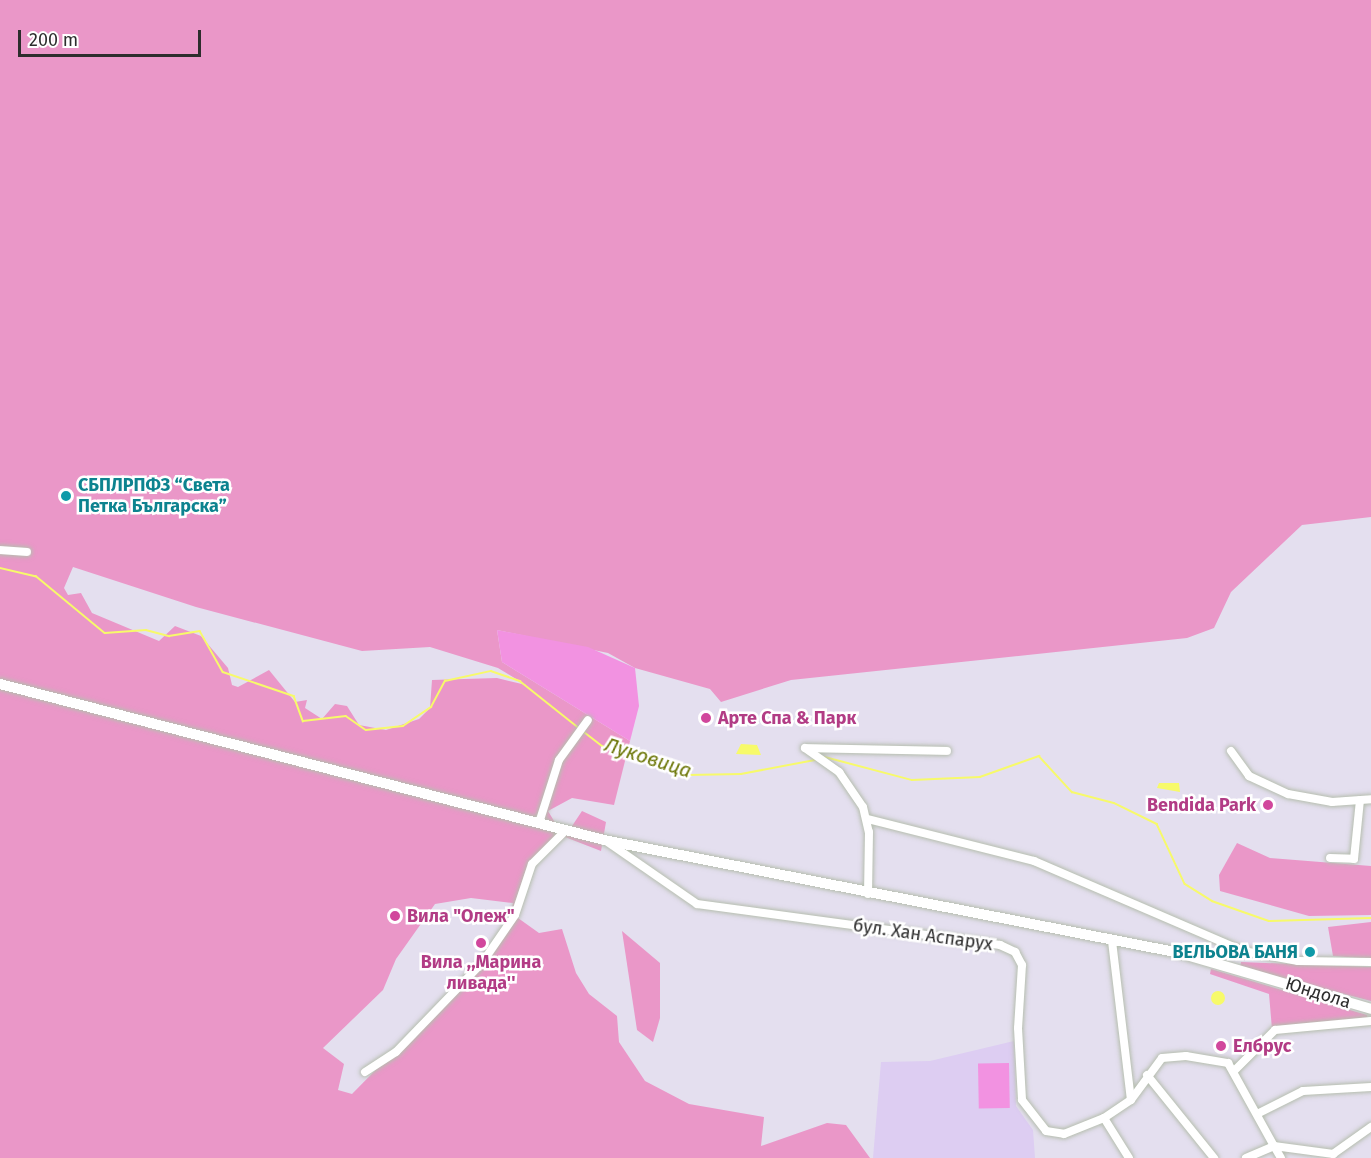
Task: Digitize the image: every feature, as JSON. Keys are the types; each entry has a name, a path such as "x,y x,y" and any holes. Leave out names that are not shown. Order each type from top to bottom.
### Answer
{"main road":[{"name":"Юндола","path":"0,684 604,840 1112,941 1264,976 1371,1009"}],"street":[{"path":"0,550 27,552"},
{"path":"539,823 559,759 586,722"},
{"path":"868,894 868,819 849,783 805,748 947,752"},
{"path":"1231,751 1249,776 1288,794 1371,799"},
{"path":"1330,858 1354,859 1360,800"},
{"path":"868,819 1034,861 1243,951 1298,962 1371,962"},
{"path":"365,1072 396,1052 482,963 515,915 532,864 566,830"},
{"name":"бул. Хан Аспарух","path":"604,840 697,904 1009,948 1022,965 1019,1063 1028,1113 1055,1134 1104,1118 1131,1100 1147,1075 1162,1058 1172,1056 1213,1057 1234,1071"},
{"path":"1112,941 1131,1100"},
{"name":"Юндола","path":"1234,1071 1275,1030 1371,1021"},
{"path":"1234,1071 1281,1158"},
{"path":"1147,1075 1214,1158"},
{"path":"1257,1114 1303,1090 1371,1087"},
{"path":"1104,1118 1130,1158"},
{"path":"1246,1158 1274,1146 1333,1154 1371,1127"}],"shaded area":[{"path":"0,0 1371,0 1371,517 1302,525 1231,592 1214,628 1187,638 791,680 721,702 710,689 635,668 608,653 497,630 502,662 630,741 614,805 572,798 548,811 557,826 572,826 582,811 606,822 601,851 565,837 531,870 518,918 539,933 562,929 576,973 589,994 617,1016 619,1042 645,1081 689,1104 764,1117 761,1146 827,1123 846,1125 870,1158 0,1158","holes":["73,567 196,607 362,651 430,647 498,668 526,685 497,678 432,680 430,708 419,719 386,730 359,725 347,706 335,704 322,719 305,708 307,700 295,702 269,670 238,687 232,685 228,668 201,636 175,626 159,641 92,613 81,593 68,595 64,588","471,898 513,903 511,916 477,967 352,1094 338,1090 344,1064 323,1048 383,990 396,959 435,904"]},
{"path":"497,630 588,647 635,668 639,706 630,741 502,662"},
{"path":"741,744 757,745 761,755 736,754"},
{"path":"1159,783 1179,783 1180,792 1157,788"},
{"path":"1237,843 1270,858 1371,866 1371,915 1309,916 1220,891 1219,875"},
{"path":"1371,922 1371,959 1333,956 1328,927"},
{"path":"622,931 660,963 660,1018 653,1042 637,1030"},
{"path":"1241,962 1371,967 1371,1001 1240,967"},
{"path":"1211,969 1367,1015 1368,1021 1272,1029 1269,994 1210,974"},
{"path":"1218,991 1223,993 1225,998 1223,1003 1218,1005 1213,1003 1211,998 1213,993"},
{"path":"1014,1041 1016,1106 1033,1130 1035,1158 873,1158 881,1062 930,1061"},
{"path":"1009,1063 1010,1108 979,1109 978,1064"}],"waterway":[{"name":"Луковица","path":"0,568 36,576 105,633 146,630 169,636 200,631 223,672 294,696 303,721 346,716 366,730 403,726 431,707 445,681 491,671 520,681 579,728"},
{"name":"Луковица","path":"583,731 602,746 688,775 741,774 815,760"},
{"name":"Луковица","path":"825,757 912,780 980,777 1039,756 1072,792 1114,803 1157,824 1185,884 1212,901 1269,921 1371,918"}],"place":[{"name":"СБПЛРПФЗ “Света Петка Българска”","path":"66,496"},
{"name":"Арте Спа & Парк","path":"706,718"},
{"name":"Bendida Park","path":"1268,805"},
{"name":"Вила \"Олеж\"","path":"395,916"},
{"name":"Вила ,,Марина ливада''","path":"481,943"},
{"name":"ВЕЛЬОВА БАНЯ","path":"1310,952"},
{"name":"Елбрус","path":"1221,1046"}]}
